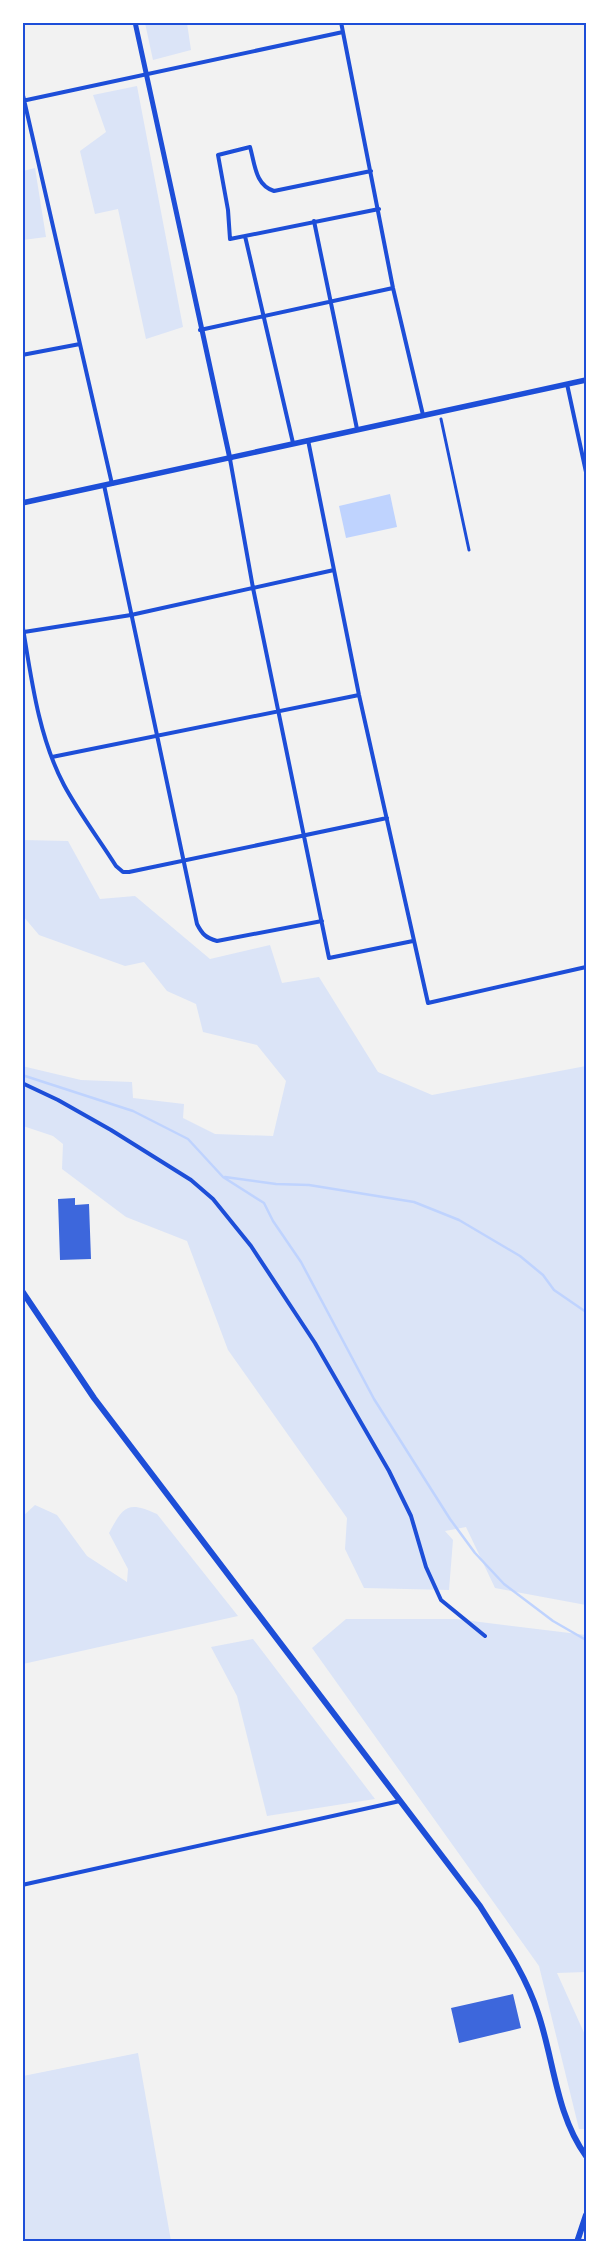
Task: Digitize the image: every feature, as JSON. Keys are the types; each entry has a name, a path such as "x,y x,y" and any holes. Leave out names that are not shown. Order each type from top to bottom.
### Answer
{"main road":[{"path":"22,503 230,459 423,414 586,380"},
{"path":"22,1291 94,1398 480,1906 523,1975 539,2014 568,2125 586,2156"},
{"path":"577,2242 586,2215"}],"street":[{"path":"135,22 200,330 230,459 253,588 329,958 413,941"},
{"path":"341,22 372,171 393,288 423,414"},
{"path":"24,101 343,32"},
{"path":"22,91 112,484"},
{"path":"372,171 274,191 264,186 259,180 250,147 218,155 228,210 230,239 379,209"},
{"path":"314,221 356,429"},
{"path":"246,236 293,443"},
{"path":"200,330 393,288"},
{"path":"22,355 80,344"},
{"path":"567,384 586,472"},
{"path":"440,419 469,550"},
{"path":"308,440 360,695 428,1003 586,967"},
{"path":"104,485 182,861 197,924 202,933 209,939 216,941 322,921"},
{"path":"24,632 131,615 334,570"},
{"path":"22,622 42,729 52,757 64,785 116,866 123,872 387,818"},
{"path":"52,757 360,695"},
{"path":"22,1083 58,1100 111,1130 191,1180 213,1199 251,1246 316,1344 389,1471 411,1516 426,1567 441,1600 485,1636"},
{"path":"22,1885 400,1801"}],"shaded area":[{"path":"145,23 187,23 191,50 153,60"},
{"path":"137,86 183,327 146,339 118,209 95,214 80,151 106,132 93,95"},
{"path":"35,168 46,237 23,240 23,171"},
{"path":"23,840 68,841 100,899 135,896 210,959 270,945 282,983 319,977 378,1072 432,1095 586,1066 586,1605 495,1588 466,1527 445,1531 453,1540 449,1590 364,1588 345,1549 347,1518 228,1350 187,1241 126,1217 62,1169 63,1144 53,1136 23,1126 22,1066 81,1080 132,1082 133,1098 184,1104 183,1118 215,1134 273,1136 286,1081 257,1045 203,1032 196,1004 167,991 144,962 125,966 39,935 23,916"},
{"path":"35,1505 57,1515 87,1556 127,1582 128,1569 109,1533 122,1512 132,1507 139,1507 157,1514 238,1616 23,1664 23,1516"},
{"path":"346,1619 456,1619 586,1635 586,1972 557,1973 586,2037 586,2129 579,2129 539,1966 312,1648"},
{"path":"253,1639 375,1799 267,1816 237,1696 211,1647"},
{"path":"138,2053 171,2241 23,2241 23,2076"}],"water":[{"path":"390,494 397,527 346,538 339,506"}],"building":[{"path":"75,1198 75,1205 89,1204 91,1259 60,1260 58,1199"},
{"path":"513,1994 521,2028 459,2043 451,2008"}],"waterway":[{"path":"22,1075 133,1111 188,1139 223,1177 264,1203 273,1221 301,1262 374,1399 450,1519 475,1553 504,1584 553,1621 586,1640"},
{"path":"225,1177 276,1184 309,1185 414,1202 459,1220 520,1256 543,1275 554,1290 586,1312"}]}
